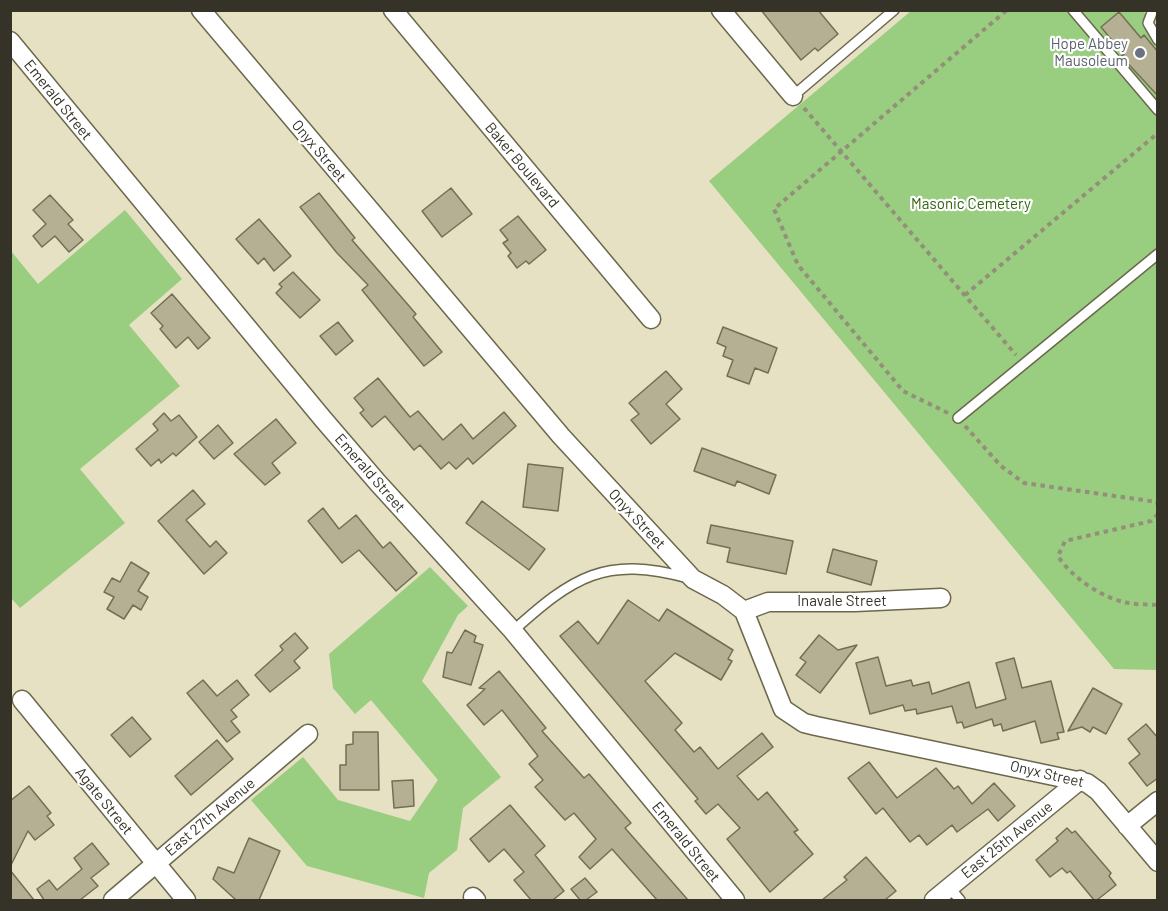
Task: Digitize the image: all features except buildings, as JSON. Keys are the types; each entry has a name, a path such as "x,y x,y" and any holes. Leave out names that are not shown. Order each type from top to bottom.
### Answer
{"street":[{"name":"Onyx Street","path":"201,10 561,436 693,579 723,595 744,611 777,698 783,708 804,723 1080,780 1093,786 1158,862"},
{"name":"Baker Boulevard","path":"393,10 651,319"},
{"path":"721,10 793,96"},
{"name":"Emerald Street","path":"10,41 378,483 513,631 735,900"},
{"name":"Inavale Street","path":"744,611 755,605 777,601 855,602 941,598"},
{"name":"Agate Street","path":"22,700 186,900"},
{"name":"East 27th Avenue","path":"113,900 308,734"},
{"name":"East 25th Avenue","path":"934,900 955,894 1080,780"},
{"path":"1127,826 1158,801"}],"lane":[{"path":"793,96 894,10"},
{"path":"1072,10 1158,110"},
{"path":"1153,10 1148,23 1158,40"},
{"path":"958,418 1158,254"},
{"path":"513,631 556,593 583,578 636,569 668,572 693,579"}],"path":[{"path":"1007,10 840,150 774,209 798,265 903,391 958,418 1001,466 1024,483 1157,502 1158,506"},
{"path":"793,96 1023,363"},
{"path":"965,295 1158,133"},
{"path":"1158,514 1151,521 1065,541 1059,556 1065,567 1105,595 1124,603 1158,605"}],"green space":[{"name":"Masonic Cemetery","path":"911,11 1143,11 1158,27 1157,670 1114,669 709,181"},
{"path":"125,210 182,279 129,325 180,386 80,469 125,523 20,608 10,597 11,251 38,284"},
{"path":"430,567 468,606 458,615 422,681 501,777 463,808 457,850 429,873 424,898 307,866 251,800 303,757 338,800 410,821 438,780 371,700 355,714 333,688 329,654"}],"place":[{"name":"Hope Abbey Mausoleum","path":"1140,53"}]}
